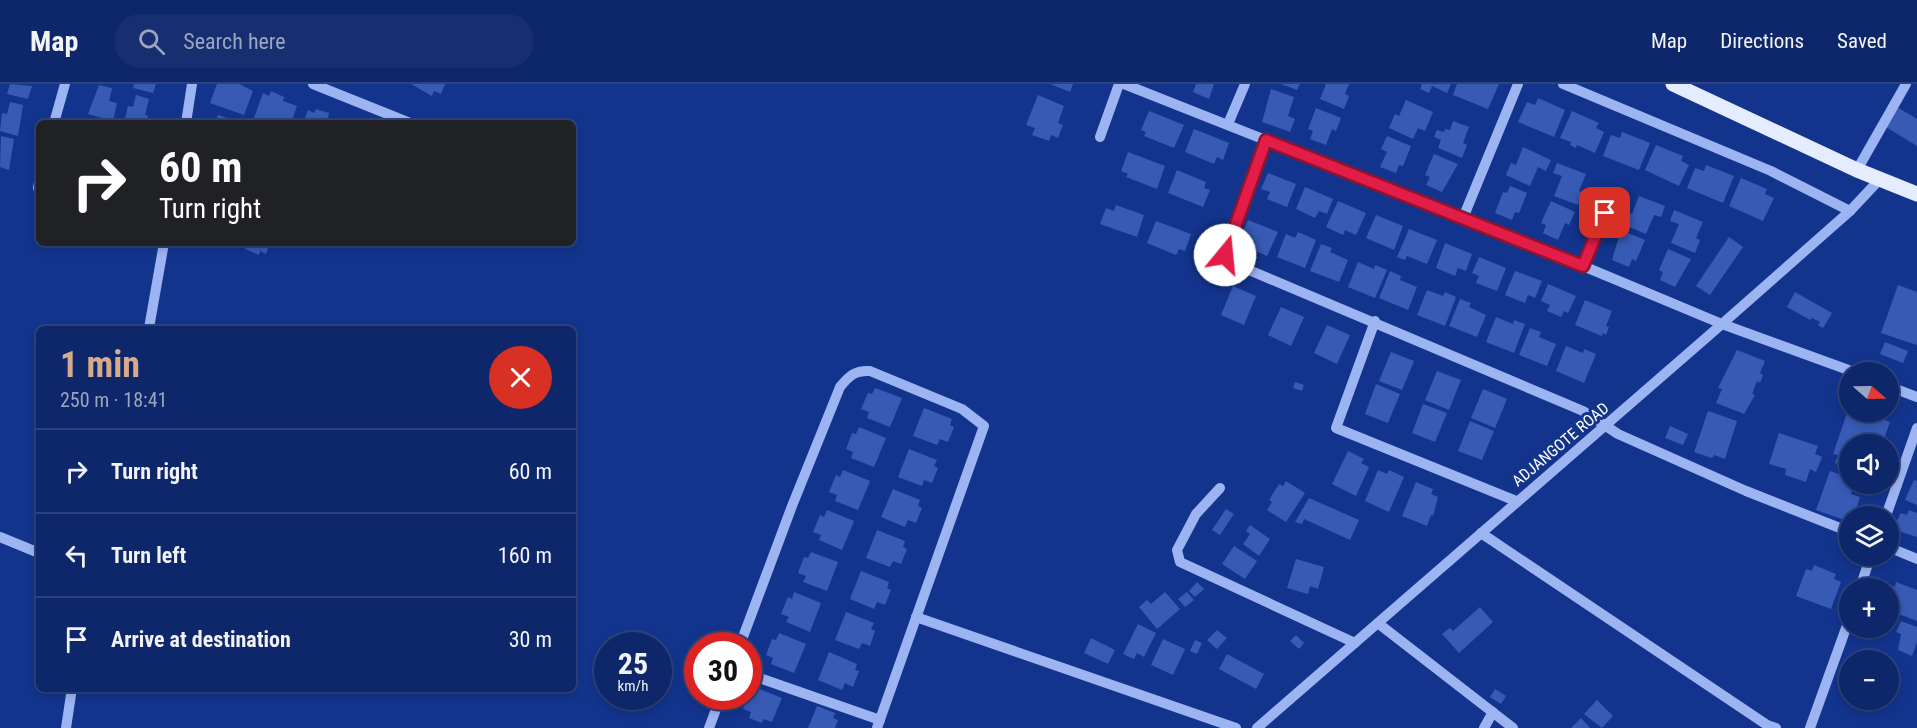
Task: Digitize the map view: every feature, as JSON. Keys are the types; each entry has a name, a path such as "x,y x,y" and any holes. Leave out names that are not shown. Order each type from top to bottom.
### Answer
{"main road":[{"path":"1672,84 1857,170 1917,194"}],"street":[{"path":"55,120 64,84"},
{"path":"186,120 192,84"},
{"path":"313,84 403,120"},
{"path":"1100,137 1119,84"},
{"path":"1124,84 1583,266 1722,324 1839,367"},
{"path":"1228,124 1245,84"},
{"path":"1463,218 1518,84"},
{"path":"1563,84 1771,171 1850,211"},
{"path":"1857,170 1906,84"},
{"path":"1266,140 1225,255 1230,262 1375,321 1582,411 1605,426 1746,491 1839,528"},
{"name":"ADJANGOTE ROAD","path":"1257,728 1722,324 1850,211 1880,179"},
{"path":"1583,266 1613,195"},
{"path":"149,326 163,246"},
{"path":"1375,321 1336,420 1336,428 1516,501"},
{"path":"745,632 840,387 849,376 859,370 870,371 962,408 984,426 879,724 762,679"},
{"path":"1899,390 1917,397"},
{"path":"1890,506 1917,428"},
{"path":"1220,488 1196,514 1177,550 1180,562 1355,644"},
{"path":"1481,532 1657,652 1776,728"},
{"path":"0,537 36,552"},
{"path":"1899,552 1917,559"},
{"path":"916,617 1236,728"},
{"path":"1379,624 1513,728"},
{"path":"1810,728 1842,638"},
{"path":"66,728 71,692"},
{"path":"709,728 716,710"},
{"path":"1484,728 1493,712"}],"building":[{"path":"10,84 32,86 28,99 7,94"},
{"path":"134,84 156,84 153,93 133,88"},
{"path":"217,84 239,84 253,91 244,115 210,103"},
{"path":"411,84 445,84 441,94 434,91 432,96"},
{"path":"1050,84 1073,84 1070,92"},
{"path":"1196,84 1214,84 1209,99 1193,92"},
{"path":"1281,84 1300,84 1297,90"},
{"path":"1326,84 1349,84 1345,94 1349,96 1344,109 1320,99"},
{"path":"1422,84 1451,84 1447,93 1432,86 1429,93 1420,89"},
{"path":"1457,84 1499,84 1488,109 1453,95"},
{"path":"99,85 112,88 109,101 117,103 113,120 88,114"},
{"path":"1271,89 1294,97 1288,116 1295,119 1290,132 1262,122"},
{"path":"271,91 284,97 283,101 297,106 292,120 254,118 263,93 269,96"},
{"path":"136,95 149,99 145,115 148,116 147,120 125,120 128,106 133,107"},
{"path":"1038,95 1064,106 1058,123 1063,125 1058,138 1051,135 1049,141 1032,135 1035,128 1026,125"},
{"path":"1538,98 1565,110 1554,137 1518,122 1527,102 1535,105"},
{"path":"1406,100 1433,112 1425,131 1418,128 1413,139 1389,128 1395,114 1399,116"},
{"path":"10,102 23,105 18,136 0,131 2,113 7,114"},
{"path":"1897,107 1917,119 1917,146 1886,127"},
{"path":"1316,108 1341,118 1336,131 1332,129 1326,145 1310,139 1313,131 1308,129"},
{"path":"316,109 329,113 328,118 333,120 304,120 308,110 314,113"},
{"path":"1149,111 1184,125 1174,148 1144,136 1146,132 1141,130"},
{"path":"1572,111 1599,123 1596,128 1604,132 1595,153 1577,145 1576,148 1570,145 1571,142 1560,138"},
{"path":"218,115 230,119 230,120 216,120"},
{"path":"1453,121 1469,127 1463,143 1467,145 1462,158 1438,148 1441,140 1434,137 1437,130 1444,132 1445,129 1450,130"},
{"path":"1194,129 1229,143 1223,160 1217,157 1214,164 1185,152"},
{"path":"1622,132 1650,143 1639,170 1603,156 1611,135 1620,138"},
{"path":"1,136 14,139 9,170 0,167"},
{"path":"1387,136 1411,146 1403,166 1399,165 1396,173 1380,167 1387,152 1381,149"},
{"path":"1656,145 1683,156 1681,161 1689,165 1679,186 1645,170"},
{"path":"1523,147 1551,160 1546,171 1538,167 1530,186 1506,175 1511,163 1516,165"},
{"path":"1128,152 1165,166 1157,189 1126,177 1128,174 1121,171"},
{"path":"1434,154 1458,164 1442,192 1426,185 1430,177 1425,175"},
{"path":"1557,163 1586,174 1579,191 1583,192 1578,205 1554,196 1562,176 1553,173"},
{"path":"1706,165 1734,176 1723,203 1687,188 1695,168 1704,171"},
{"path":"1177,170 1206,182 1204,188 1210,190 1203,207 1168,193"},
{"path":"1268,173 1296,184 1287,207 1267,199 1270,192 1261,189"},
{"path":"1741,178 1767,189 1765,194 1774,198 1763,221 1729,206"},
{"path":"1510,186 1527,193 1519,213 1515,212 1512,220 1495,213 1503,192 1507,193"},
{"path":"1305,187 1333,199 1327,214 1319,211 1315,218 1296,209"},
{"path":"1639,196 1665,206 1661,217 1654,215 1646,234 1622,224 1627,212 1632,214"},
{"path":"1338,201 1366,213 1356,235 1345,230 1343,235 1326,227"},
{"path":"1551,201 1575,212 1569,225 1565,223 1558,240 1543,233 1546,225 1541,223"},
{"path":"1116,205 1144,215 1137,237 1100,224 1106,208 1114,211"},
{"path":"1674,210 1703,222 1696,238 1700,240 1695,253 1671,243 1679,224 1670,221"},
{"path":"1376,215 1403,226 1394,250 1366,238"},
{"path":"1248,220 1278,232 1267,256 1238,243"},
{"path":"1156,221 1191,234 1185,251 1179,249 1176,255 1147,243"},
{"path":"1409,229 1437,240 1427,264 1407,256 1405,260 1397,257"},
{"path":"1621,230 1645,240 1636,261 1632,259 1629,267 1612,260"},
{"path":"1298,232 1316,240 1305,268 1277,257 1286,234 1295,238"},
{"path":"1729,237 1743,247 1710,295 1696,286"},
{"path":"1445,243 1472,254 1466,271 1458,268 1455,276 1436,268"},
{"path":"1321,244 1332,248 1330,252 1348,260 1339,282 1310,271"},
{"path":"246,246 269,246 266,254 260,251 259,255 245,249"},
{"path":"1668,249 1691,259 1675,287 1660,280 1663,272 1659,270"},
{"path":"1479,257 1506,268 1497,291 1476,283 1479,276 1472,273"},
{"path":"1358,262 1374,269 1375,265 1387,270 1375,298 1348,287"},
{"path":"1390,271 1401,276 1400,280 1417,287 1408,310 1379,298"},
{"path":"1515,271 1542,281 1535,298 1528,295 1525,303 1505,295"},
{"path":"1548,284 1576,296 1568,313 1564,311 1561,317 1547,311 1550,305 1541,301"},
{"path":"1898,285 1917,292 1917,345 1881,333"},
{"path":"1233,286 1256,296 1244,325 1221,315"},
{"path":"1427,290 1443,296 1445,292 1456,297 1445,326 1417,315"},
{"path":"1795,292 1832,313 1823,328 1818,325 1820,322 1812,318 1810,320 1787,307"},
{"path":"1460,299 1471,303 1469,307 1486,315 1477,337 1449,326"},
{"path":"1585,300 1612,311 1606,326 1609,327 1606,335 1603,333 1602,336 1575,325"},
{"path":"1281,307 1304,317 1291,346 1268,335"},
{"path":"1496,317 1513,324 1514,320 1525,324 1514,353 1486,342"},
{"path":"1327,325 1350,335 1337,364 1314,353"},
{"path":"1530,328 1541,332 1539,337 1556,344 1547,366 1519,355"},
{"path":"1885,342 1908,351 1903,363 1880,354"},
{"path":"1566,346 1583,353 1584,349 1596,354 1584,383 1556,371"},
{"path":"1737,350 1765,361 1760,373 1763,375 1760,383 1757,381 1752,394 1755,395 1744,414 1716,403 1722,389 1718,388"},
{"path":"1391,352 1414,361 1402,390 1379,381"},
{"path":"1437,371 1461,380 1449,410 1425,400"},
{"path":"1295,382 1304,385 1302,391 1293,388"},
{"path":"1376,384 1400,394 1388,423 1365,414"},
{"path":"875,388 902,398 890,427 867,418 869,412 861,409 868,393 872,394"},
{"path":"1483,389 1507,399 1495,428 1471,418"},
{"path":"1423,404 1447,413 1435,442 1412,433"},
{"path":"924,408 952,419 950,425 954,427 948,442 940,439 937,445 913,436"},
{"path":"1708,411 1737,421 1725,459 1714,455 1712,458 1694,452"},
{"path":"1470,421 1494,431 1482,460 1458,451"},
{"path":"1844,422 1890,422 1886,434 1840,434"},
{"path":"1670,426 1688,434 1683,445 1665,438"},
{"path":"859,427 886,438 874,467 851,458 853,452 846,449 852,433 856,434"},
{"path":"1779,433 1818,446 1815,454 1822,457 1816,472 1810,469 1806,482 1785,475 1786,469 1769,464"},
{"path":"1839,436 1839,465 1835,463 1838,455 1833,454"},
{"path":"909,449 937,460 934,466 938,468 932,483 924,480 922,486 898,477"},
{"path":"1348,451 1364,459 1361,463 1369,467 1356,496 1332,484"},
{"path":"843,470 870,481 858,510 835,501 837,495 829,492 836,475 840,477"},
{"path":"1378,470 1387,474 1389,470 1404,477 1389,512 1365,501"},
{"path":"1830,471 1839,474 1839,494 1860,497 1857,506 1839,506 1839,518 1816,510"},
{"path":"1914,480 1917,481 1917,505 1905,500"},
{"path":"1286,481 1305,493 1286,522 1267,510 1272,502 1269,500 1279,484 1283,486"},
{"path":"1416,482 1433,489 1431,494 1438,497 1433,516 1431,515 1427,526 1402,516"},
{"path":"893,489 920,500 918,506 922,508 916,523 908,520 905,527 881,517"},
{"path":"1309,498 1359,520 1350,540 1304,519 1302,524 1295,522"},
{"path":"1226,509 1234,514 1220,535 1212,530"},
{"path":"827,510 854,521 842,550 819,540 821,535 813,532 820,515 824,517"},
{"path":"1909,510 1917,513 1917,537 1899,531 1899,517 1901,513 1907,515"},
{"path":"1250,525 1270,539 1259,556 1243,544 1250,534 1246,531"},
{"path":"877,530 905,541 903,547 907,549 901,564 893,561 890,567 866,558"},
{"path":"1234,546 1257,561 1245,579 1222,564"},
{"path":"811,552 838,562 827,591 803,582 806,576 798,573 804,557 808,558"},
{"path":"1296,559 1324,567 1318,589 1310,586 1308,594 1287,588"},
{"path":"1814,565 1836,574 1834,579 1839,581 1839,587 1831,609 1796,596 1806,569 1812,571"},
{"path":"861,571 889,582 887,588 891,590 885,605 877,602 874,609 850,599"},
{"path":"1197,582 1204,589 1195,597 1189,591"},
{"path":"1899,583 1917,590 1917,621 1899,614"},
{"path":"794,592 821,603 810,632 786,622 789,617 781,614 788,597 792,599"},
{"path":"1165,592 1180,609 1157,629 1139,607 1147,600 1151,604"},
{"path":"1187,592 1194,600 1185,607 1178,599"},
{"path":"1480,607 1493,622 1459,653 1442,634 1450,628 1453,631"},
{"path":"846,612 874,623 871,629 875,631 870,646 862,643 859,649 835,640"},
{"path":"1901,621 1917,627 1917,642 1912,656 1898,650 1901,634 1899,625"},
{"path":"1138,624 1156,633 1144,657 1137,653 1134,659 1123,654"},
{"path":"1217,630 1227,638 1217,649 1207,640"},
{"path":"779,633 806,644 794,673 771,664 773,658 766,655 772,639 776,640"},
{"path":"1296,635 1304,643 1299,649 1290,641"},
{"path":"1091,638 1115,650 1108,664 1084,653"},
{"path":"1163,639 1185,649 1173,675 1151,665"},
{"path":"1195,640 1202,643 1197,654 1190,651"},
{"path":"829,652 857,664 855,670 859,671 853,687 845,683 842,690 818,680"},
{"path":"1227,654 1264,674 1256,689 1219,669"},
{"path":"1495,689 1506,696 1501,704 1490,697"},
{"path":"762,690 782,698 772,722 764,719 762,723 749,718 751,712 746,710 762,710"},
{"path":"1597,700 1613,716 1602,728 1584,714"},
{"path":"817,706 835,713 833,718 838,720 835,728 808,728"},
{"path":"1581,718 1590,728 1571,728"}],"route":[{"path":"1225,255 1229,238 1266,140 1583,266 1605,213"}]}
